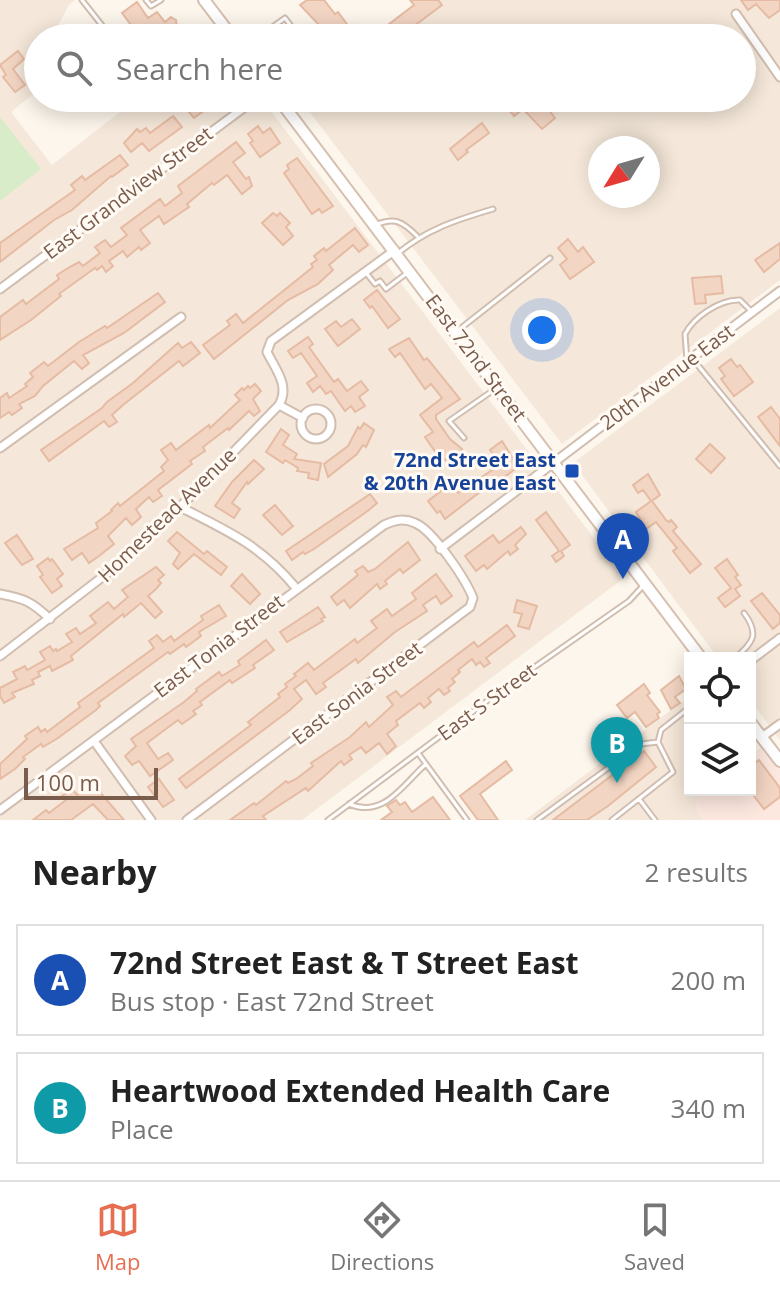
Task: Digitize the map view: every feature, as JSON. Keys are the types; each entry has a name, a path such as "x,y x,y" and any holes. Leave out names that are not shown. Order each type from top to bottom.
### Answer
{"main road":[{"path":"204,0 223,24"},
{"name":"East 72nd Street","path":"289,112 696,652"},
{"path":"752,724 780,761"}],"street":[{"path":"736,14 743,24"},
{"path":"756,43 780,77"},
{"name":"East Grandview Street","path":"0,289 238,112"},
{"path":"303,418 279,405 283,398 283,382 266,348 271,341 365,271 396,252"},
{"name":"20th Avenue East","path":"440,549 780,291"},
{"path":"0,448 181,317"},
{"name":"Homestead Avenue","path":"0,656 114,568 180,507 279,405"},
{"path":"312,410 325,412 332,423 330,431 320,439 308,437 301,426 303,418 312,410"},
{"path":"180,507 249,543 271,560 296,588"},
{"name":"East Tonia Street","path":"0,810 296,588 393,521 408,521 422,527 440,549"},
{"name":"East Sonia Street","path":"187,820 470,607 473,598 471,591 440,549"},
{"path":"0,594 34,603 50,619"},
{"path":"756,656 780,638"},
{"path":"762,737 780,724"},
{"path":"94,741 151,820"}],"lane":[{"path":"82,0 101,24"},
{"path":"146,0 151,6 161,0"},
{"path":"396,252 418,237 456,220 493,209"},
{"path":"375,225 390,219 404,223 418,237"},
{"path":"456,332 550,258"},
{"path":"365,271 375,284 380,281 386,289 410,270"},
{"path":"752,312 736,299 697,318 685,334 690,360 780,466"},
{"path":"464,438 449,421 498,387"},
{"name":"East S Street","path":"328,820 629,601 645,584"},
{"path":"742,652 752,639 753,624 744,613"},
{"path":"612,820 673,772 658,742 661,730 684,712"},
{"path":"537,820 641,744 658,742"},
{"path":"418,753 467,820"},
{"path":"349,804 365,809 384,803 405,787 426,764"},
{"path":"639,799 655,820"},
{"path":"336,814 340,820"}],"shaded area":[{"path":"0,0 75,0 59,24 24,24 24,101 11,112 52,165 120,112 272,112 624,578 302,820 0,820"},
{"path":"420,0 780,0 780,280 562,444 310,112 756,112 756,24 388,24"},
{"path":"780,308 780,740 756,708 756,652 714,652 573,463"},
{"path":"684,701 684,796 699,796 696,809 704,820 525,820"},
{"path":"766,743 780,761 780,820 704,820 696,809 699,796 756,796 756,751"}],"green space":[{"path":"0,117 41,169 0,201"}],"building":[{"path":"307,0 324,0 347,24 318,24 300,5"},
{"path":"410,0 438,0 442,5 417,24 389,24 414,5"},
{"path":"741,0 780,0 780,10 769,18 756,4 748,10"},
{"path":"137,2 148,18 157,12 165,22 171,17 176,24 130,24 122,13"},
{"path":"18,51 24,59 13,69 24,86 15,92 3,77 6,75 0,65"},
{"path":"526,112 550,112 555,118 542,129"},
{"path":"173,116 182,127 149,151 142,143 131,152 124,143 137,129 140,132 146,128 150,133"},
{"path":"482,123 489,133 458,160 450,149"},
{"path":"258,126 263,133 270,128 280,143 260,157 248,134"},
{"path":"236,142 245,153 233,162 246,179 249,177 252,186 242,194 227,175 214,185 212,183 187,204 189,207 164,224 159,216 140,230 150,243 141,250 139,247 127,257 123,251 109,261 113,266 106,272 102,266 97,270 95,268 59,294 61,296 31,320 0,340 0,317 23,300 26,304 59,279 57,275 68,268 79,262 83,266 100,253 95,247 105,240 111,247 127,235 121,228 160,199 165,206 182,193 178,186"},
{"path":"120,155 128,165 0,262 0,243 75,190 71,185 82,176 85,180"},
{"path":"297,158 333,206 322,213 319,209 312,214 284,173 289,169 287,165"},
{"path":"273,213 277,216 280,213 290,223 286,227 293,236 283,245 262,223"},
{"path":"355,228 368,245 359,252 353,245 329,265 333,270 318,284 288,300 214,359 203,345 230,325 227,321 236,314 243,323 313,267 311,264 317,260 314,256 324,248 326,251"},
{"path":"568,239 578,252 583,247 594,262 570,279 560,265 567,259 558,248"},
{"path":"780,243 780,259 764,272 755,260"},
{"path":"721,276 723,293 705,295 706,303 695,304 692,278"},
{"path":"377,290 400,319 388,328 364,300"},
{"path":"158,293 165,302 124,333 83,355 89,363 82,369 74,361 35,396 19,404 22,408 0,418 0,398 7,393 9,398 27,386 25,384 33,377 30,373 44,362 48,366 79,342 105,326 107,328"},
{"path":"352,319 360,329 338,346 325,329 336,321 341,327"},
{"path":"308,337 313,344 309,347 334,382 338,379 347,391 361,381 368,390 359,397 365,406 355,412 351,406 345,411 331,391 326,394 320,386 313,392 307,383 317,376 301,353 293,358 288,351"},
{"path":"409,338 424,360 427,358 460,399 436,415 450,439 462,449 450,464 425,437 433,432 420,415 442,398 431,384 425,389 400,353 395,357 389,349"},
{"path":"191,342 200,353 183,366 179,361 123,405 112,415 117,422 109,427 104,421 49,461 41,450 102,408 178,343 182,348"},
{"path":"731,359 753,382 734,396 721,379 725,376 719,368"},
{"path":"255,384 261,391 253,399 260,411 254,416 249,411 229,430 203,447 205,451 190,461 192,464 158,490 162,496 153,502 149,497 136,509 141,517 132,525 126,518 108,536 114,544 99,556 89,563 82,553 72,560 64,549 98,528 96,523 118,503 120,506 164,471 161,467 168,460 161,450 171,443 176,450 209,425 210,428 240,400 235,395 242,388 244,390"},
{"path":"771,407 780,419 780,446 758,417"},
{"path":"364,423 374,430 366,447 363,445 357,454 328,477 324,464 348,446 358,427 360,429"},
{"path":"281,429 289,435 283,445 297,454 294,459 321,463 318,480 308,478 309,473 297,471 298,468 285,460 283,463 266,452"},
{"path":"502,441 518,467 499,481 498,478 445,519 440,511 437,513 428,501 451,484 458,493 501,464 490,450"},
{"path":"710,444 725,458 711,473 696,459"},
{"path":"254,460 264,469 247,482 232,503 240,509 234,518 215,506 232,482"},
{"path":"648,474 660,495 652,501 666,520 671,520 677,527 673,531 701,564 690,573 673,551 677,548 656,522 646,529 636,512 651,501 643,490 638,493 633,485"},
{"path":"370,494 377,503 369,510 314,549 292,560 286,551"},
{"path":"275,505 293,526 282,535 263,515"},
{"path":"546,512 570,545 561,551 564,556 556,562 552,556 559,551 536,520"},
{"path":"521,527 526,534 515,545 518,549 510,555 508,551 487,569 484,565 476,571 465,556 493,535 499,543"},
{"path":"177,532 204,554 207,551 227,567 221,575 194,554 178,569 173,564 180,553 168,541"},
{"path":"17,535 33,559 22,565 5,543"},
{"path":"408,542 420,560 403,573 400,569 380,589 377,584 350,608 344,600 337,605 331,597 358,575 355,571 363,566 368,572 375,569"},
{"path":"48,558 63,574 57,579 62,586 52,593 40,577 43,575 37,566"},
{"path":"727,559 741,585 735,589 740,596 725,607 718,598 731,588 715,568"},
{"path":"156,567 164,575 158,580 161,583 148,596 162,612 155,618 141,603 71,656 73,660 52,671 50,666 38,672 40,676 32,680 34,684 12,693 15,697 4,703 0,688 17,679 13,672 25,666 27,670 45,660 40,652 50,646 57,651 72,642 66,634 76,628 80,634 96,623 90,616 108,602 114,609 128,597 122,590"},
{"path":"242,574 260,594 250,604 231,586"},
{"path":"436,574 452,596 441,604 436,596 423,605 427,611 395,632 358,663 356,659 323,683 326,687 316,694 306,680 294,689 302,699 290,710 186,788 179,779 251,725 248,722 280,697 278,694 296,676 294,674 308,663 314,670 355,639 357,643 377,628 371,621 387,609 392,616 416,599 412,593"},
{"path":"762,593 780,615 780,623 773,629 751,601"},
{"path":"517,600 537,606 529,629 518,626 522,614 514,612"},
{"path":"219,605 226,616 199,632 201,636 186,647 184,644 170,654 168,652 98,703 100,706 96,710 58,738 43,747 41,744 23,757 25,759 15,769 0,779 0,764 27,739 25,736 38,727 41,732 45,729 47,732 80,707 78,703 154,648 149,641 157,635 163,642 171,636 174,641 203,620 201,616"},
{"path":"318,607 325,617 321,619 323,621 287,642 280,632"},
{"path":"507,625 515,636 486,658 490,663 484,667 480,662 476,665 472,659 458,670 460,672 452,679 455,682 448,688 450,691 444,695 439,689 428,698 431,702 424,708 420,703 396,721 398,725 387,734 396,746 387,754 379,743 366,753 361,747 349,755 352,759 344,765 341,761 308,791 306,788 263,816 266,820 230,820 254,803 256,805 286,781 296,779 313,766 311,763 350,737 366,722 369,727 393,705 387,697 396,691 401,697 474,642 478,647"},
{"path":"266,640 274,650 253,665 255,668 232,683 230,680 200,702 202,705 193,711 196,714 182,724 178,720 147,743 158,759 168,753 173,760 150,776 139,761 132,765 125,756 136,746 131,739 184,702 219,672 222,676 240,665 238,661"},
{"path":"679,676 684,685 684,690 675,697 680,703 671,709 661,690"},
{"path":"644,684 650,693 647,695 660,712 657,714 659,718 646,727 635,712 627,718 617,705"},
{"path":"644,751 656,767 608,806 587,820 553,820"},
{"path":"759,760 780,788 780,797 764,809 754,796 756,762"},
{"path":"506,761 512,770 480,794 498,820 478,820 460,796"},
{"path":"159,779 174,800 163,807 148,787"},
{"path":"92,783 124,820 108,820 93,804 71,820 33,820 66,800 62,796 72,789 77,795"},
{"path":"433,797 450,820 381,820 392,812 387,806 396,800 400,805 405,802 412,812"}],"place":[{"name":"72nd Street East & 20th Avenue East","path":"572,471"},
{"name":"72nd Street East & T Street East","path":"623,579"},
{"name":"Heartwood Extended Health Care","path":"617,783"}]}
